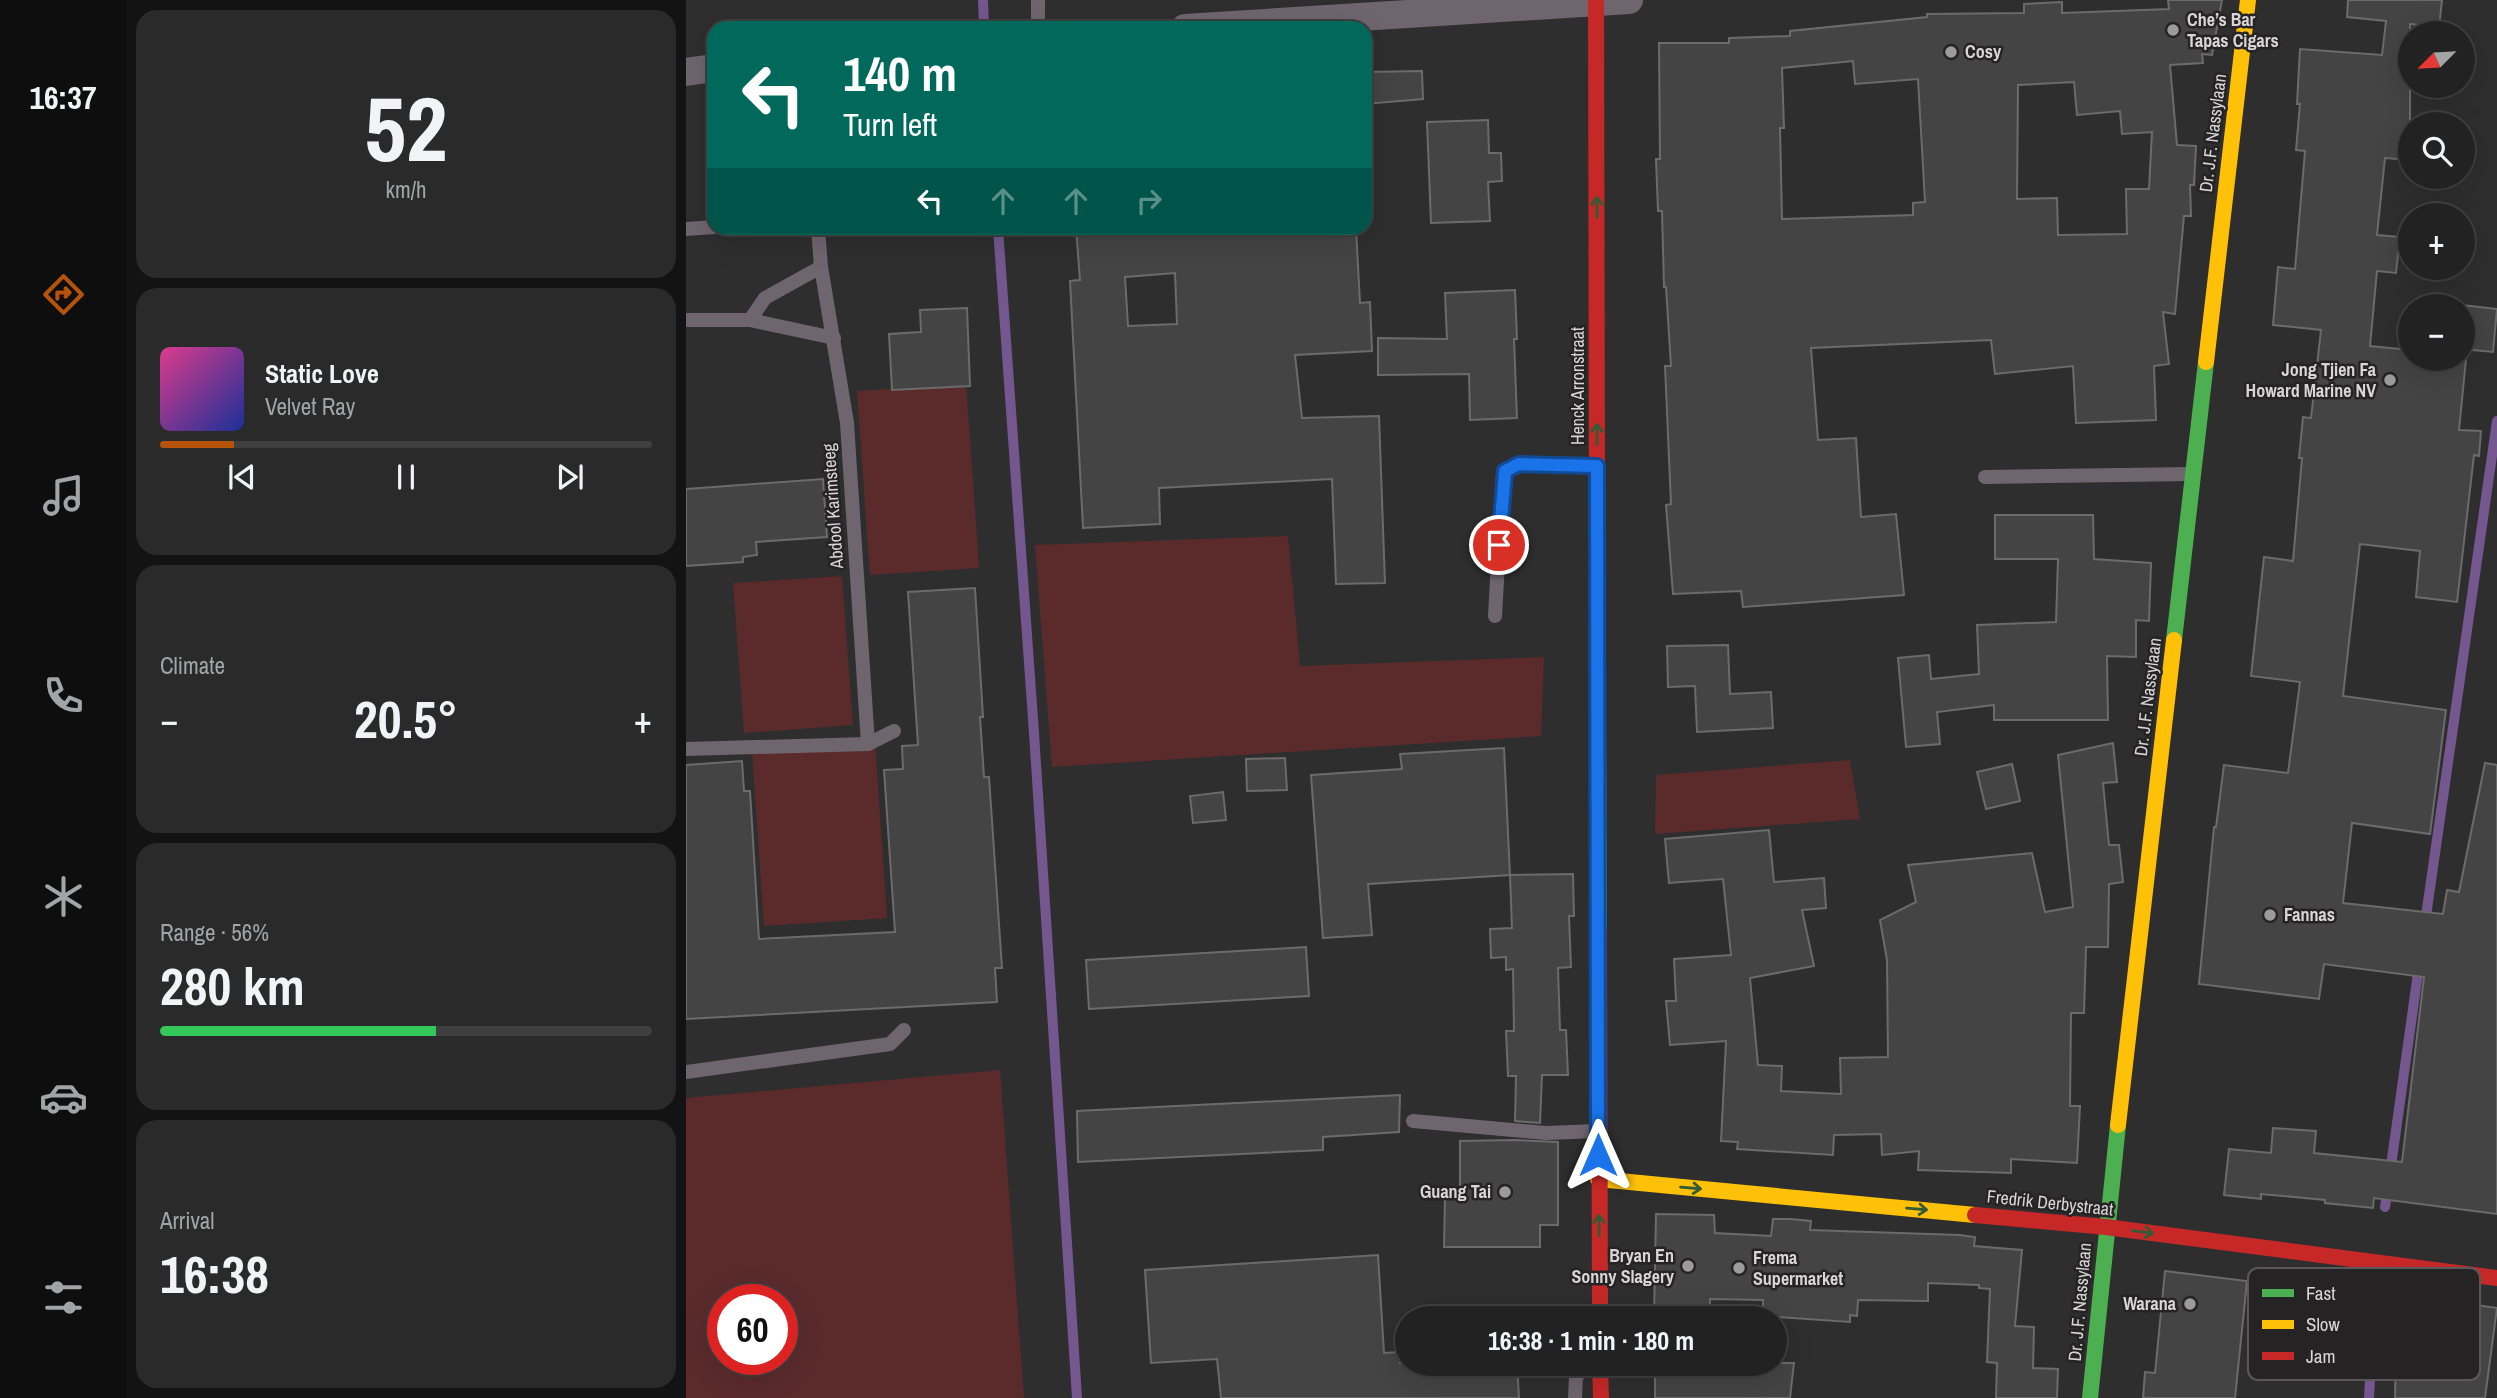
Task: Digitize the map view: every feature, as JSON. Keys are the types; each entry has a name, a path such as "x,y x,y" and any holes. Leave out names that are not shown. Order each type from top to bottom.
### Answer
{"main road":[{"name":"Dr. J.F. Nassylaan","path":"2090,1398 2106,1227 2248,0"},
{"name":"Henck Arronstraat","path":"1596,1 1600,1306"},
{"name":"Fredrik Derbystraat","path":"1598,1179 2106,1227 2420,1268"},
{"path":"1600,1376 1601,1398"}],"street":[{"path":"1292,21 1629,0"},
{"path":"686,72 707,69"}],"lane":[{"path":"1038,0 1038,21"},
{"path":"686,229 707,228"},
{"name":"Abdool Karimsteeg","path":"819,235 821,267 847,423 868,744"},
{"path":"750,320 765,298 821,267"},
{"path":"686,320 750,320 834,338"},
{"path":"1494,616 1503,473 1519,464 1597,466"},
{"path":"1985,477 2194,474"},
{"path":"686,749 868,744 894,731"},
{"path":"686,1072 890,1044 904,1030"},
{"path":"1413,1121 1546,1133 1598,1131"},
{"path":"1575,1398 1576,1376"}],"shaded area":[{"path":"966,384 979,568 870,575 857,391"},
{"path":"1288,536 1300,666 1544,657 1541,736 1052,767 1035,545"},
{"path":"842,576 853,725 744,733 733,583"},
{"path":"875,743 887,918 764,926 752,751"},
{"path":"1850,760 1860,819 1655,834 1656,775"},
{"path":"1000,1070 1024,1398 686,1398 686,1098"}],"building":[{"path":"2168,0 2222,0 2212,55 2202,54 2203,63 2170,65 2177,145 2196,146 2194,185 2190,185 2191,216 2184,216 2175,314 2163,312 2169,364 2154,366 2156,420 2076,423 2073,366 1995,374 1991,340 1811,348 1818,440 1856,438 1861,517 1896,514 1904,595 1743,607 1741,591 1673,594 1666,505 1671,504 1665,366 1671,366 1664,287 1662,211 1658,211 1656,159 1660,159 1659,43 1729,43 1729,38 1790,36 1790,31 1927,17 1927,14 2024,13 2024,4 2062,2 2062,13 2169,9","holes":["1853,61 1855,84 1918,79 1925,202 1913,203 1913,215 1782,219 1782,68","2074,82 2077,115 2120,111 2122,134 2152,132 2149,189 2126,189 2127,234 2058,235 2057,198 2017,199 2018,85"]},
{"path":"2348,0 2442,0 2440,21 2398,21 2398,98 2410,98 2410,112 2398,112 2398,159 2385,158 2377,235 2398,237 2398,255 2396,273 2377,271 2370,346 2398,349 2398,371 2465,371 2459,430 2481,431 2479,456 2474,455 2457,602 2416,597 2420,551 2360,544 2343,696 2446,710 2430,834 2352,823 2343,903 2443,914 2447,890 2459,892 2485,763 2497,765 2497,1214 2374,1198 2373,1208 2261,1194 2261,1199 2224,1195 2229,1149 2271,1153 2273,1128 2316,1131 2314,1153 2402,1162 2424,977 2324,964 2319,999 2199,984 2214,827 2224,765 2288,773 2300,682 2251,676 2264,557 2293,561 2303,417 2311,418 2321,330 2273,325 2278,267 2295,269 2305,151 2296,150 2300,104 2297,104 2300,49 2382,55 2386,21 2347,17"},
{"path":"1422,71 1423,99 1372,103 1372,72"},
{"path":"1488,120 1489,153 1501,153 1502,181 1488,182 1490,221 1431,223 1427,122"},
{"path":"1077,235 1356,235 1360,303 1370,302 1372,351 1295,355 1302,418 1379,416 1385,583 1336,584 1332,479 1159,488 1160,524 1083,528 1070,281 1080,280","holes":["1175,273 1177,324 1128,326 1125,277"]},
{"path":"1515,290 1517,418 1470,420 1469,374 1378,375 1378,338 1447,339 1445,293"},
{"path":"2475,306 2497,309 2493,352 2475,350"},
{"path":"967,308 970,386 892,390 889,334 921,332 920,310"},
{"path":"823,479 827,537 756,542 757,555 743,557 743,562 686,566 686,489"},
{"path":"1995,515 2093,515 2094,559 2151,563 2149,621 2136,620 2136,657 2107,656 2108,720 1994,720 1994,705 1937,712 1940,744 1906,747 1898,658 1929,655 1931,679 1979,674 1977,625 2056,622 2058,559 1995,559"},
{"path":"975,588 984,777 989,777 1002,968 995,968 997,1002 686,1019 686,765 742,761 744,791 750,791 759,939 895,932 884,770 903,769 902,746 918,745 908,592"},
{"path":"1728,645 1730,694 1771,692 1773,728 1697,732 1695,686 1668,687 1667,646"},
{"path":"2113,743 2117,782 2103,783 2109,845 2119,845 2123,882 2109,884 2108,947 2086,947 2084,1013 2071,1013 2070,1106 2080,1106 2077,1163 2011,1159 2011,1173 1918,1170 1919,1151 1882,1155 1881,1134 1834,1135 1833,1155 1737,1149 1738,1142 1721,1141 1726,1041 1670,1045 1666,1001 1676,1001 1674,959 1731,955 1723,879 1669,883 1665,839 1769,830 1774,882 1824,878 1826,908 1802,910 1814,966 1750,978 1758,1065 1782,1066 1781,1091 1841,1094 1840,1058 1888,1057 1887,960 1880,920 1916,902 1908,865 2032,853 2045,912 2073,907 2058,755"},
{"path":"1504,748 1510,875 1368,884 1372,935 1323,938 1311,775 1402,769 1400,754"},
{"path":"1285,758 1287,790 1247,791 1246,759"},
{"path":"2012,764 2020,801 1986,809 1977,772"},
{"path":"1223,792 1226,820 1193,823 1190,796"},
{"path":"1573,874 1574,916 1569,916 1571,967 1558,968 1560,1030 1566,1030 1568,1075 1542,1075 1540,1123 1515,1121 1516,1076 1508,1076 1506,1031 1514,1031 1513,969 1506,970 1506,957 1491,958 1490,929 1512,928 1510,875"},
{"path":"1306,947 1309,996 1089,1009 1086,960"},
{"path":"1400,1095 1399,1132 1323,1137 1323,1150 1078,1162 1077,1111"},
{"name":"Guang Tai","path":"1460,1141 1558,1142 1558,1225 1540,1225 1540,1247 1444,1247 1445,1195 1460,1190"},
{"path":"1656,1214 1714,1215 1715,1233 1771,1236 1773,1219 1790,1219 1811,1221 1810,1230 1975,1237 1974,1246 2022,1250 2015,1326 2034,1327 2033,1368 2058,1369 2057,1398 1996,1398 1997,1363 1987,1362 1990,1289 1979,1288 1979,1285 1928,1283 1928,1301 1858,1300 1857,1316 1850,1315 1850,1322 1787,1318 1787,1306 1763,1306 1763,1300 1710,1299 1710,1306 1654,1306"},
{"path":"1378,1255 1384,1353 1395,1352 1395,1376 1518,1376 1519,1398 1221,1398 1217,1359 1151,1363 1145,1270"},
{"path":"2165,1271 2247,1281 2235,1398 2143,1398 2145,1372 2155,1373"},
{"path":"2480,1306 2497,1308 2485,1398 2395,1398 2395,1380 2480,1380"},
{"path":"1787,1363 1794,1363 1790,1398 1655,1398 1655,1376 1787,1376"}],"waterway":[{"path":"983,0 984,21"},
{"path":"998,235 1077,1398"},
{"path":"2425,923 2497,421"},
{"path":"2390,1173 2419,966"},
{"path":"2385,1207 2388,1188"},
{"path":"2369,1398 2370,1380"}],"traffic: fast":[{"path":"2174,640 2206,362"},
{"path":"1597,494 1599,931"},
{"path":"2090,1398 2118,1125"}],"traffic: slow":[{"path":"2206,362 2248,0"},
{"path":"2118,1125 2174,640"},
{"path":"1598,1179 1975,1215"}],"traffic: jam":[{"path":"1596,0 1597,494"},
{"path":"1599,931 1600,1306"},
{"path":"1975,1215 2106,1227 2420,1268"},
{"path":"2480,1276 2497,1278"},
{"path":"1600,1376 1601,1398"}],"place":[{"name":"Che’s Bar Tapas Cigars","path":"2173,30"},
{"name":"Cosy","path":"1951,52"},
{"name":"Jong Tjien Fa Howard Marine NV","path":"2390,380"},
{"name":"Fannas","path":"2270,915"},
{"name":"Guang Tai","path":"1505,1192"},
{"name":"Bryan En Sonny Slagery","path":"1688,1266"},
{"name":"Frema Supermarket","path":"1739,1268"},
{"name":"Warana","path":"2190,1304"}],"route":[{"path":"1499,545 1505,471 1519,464 1597,466 1598,1155"}]}
